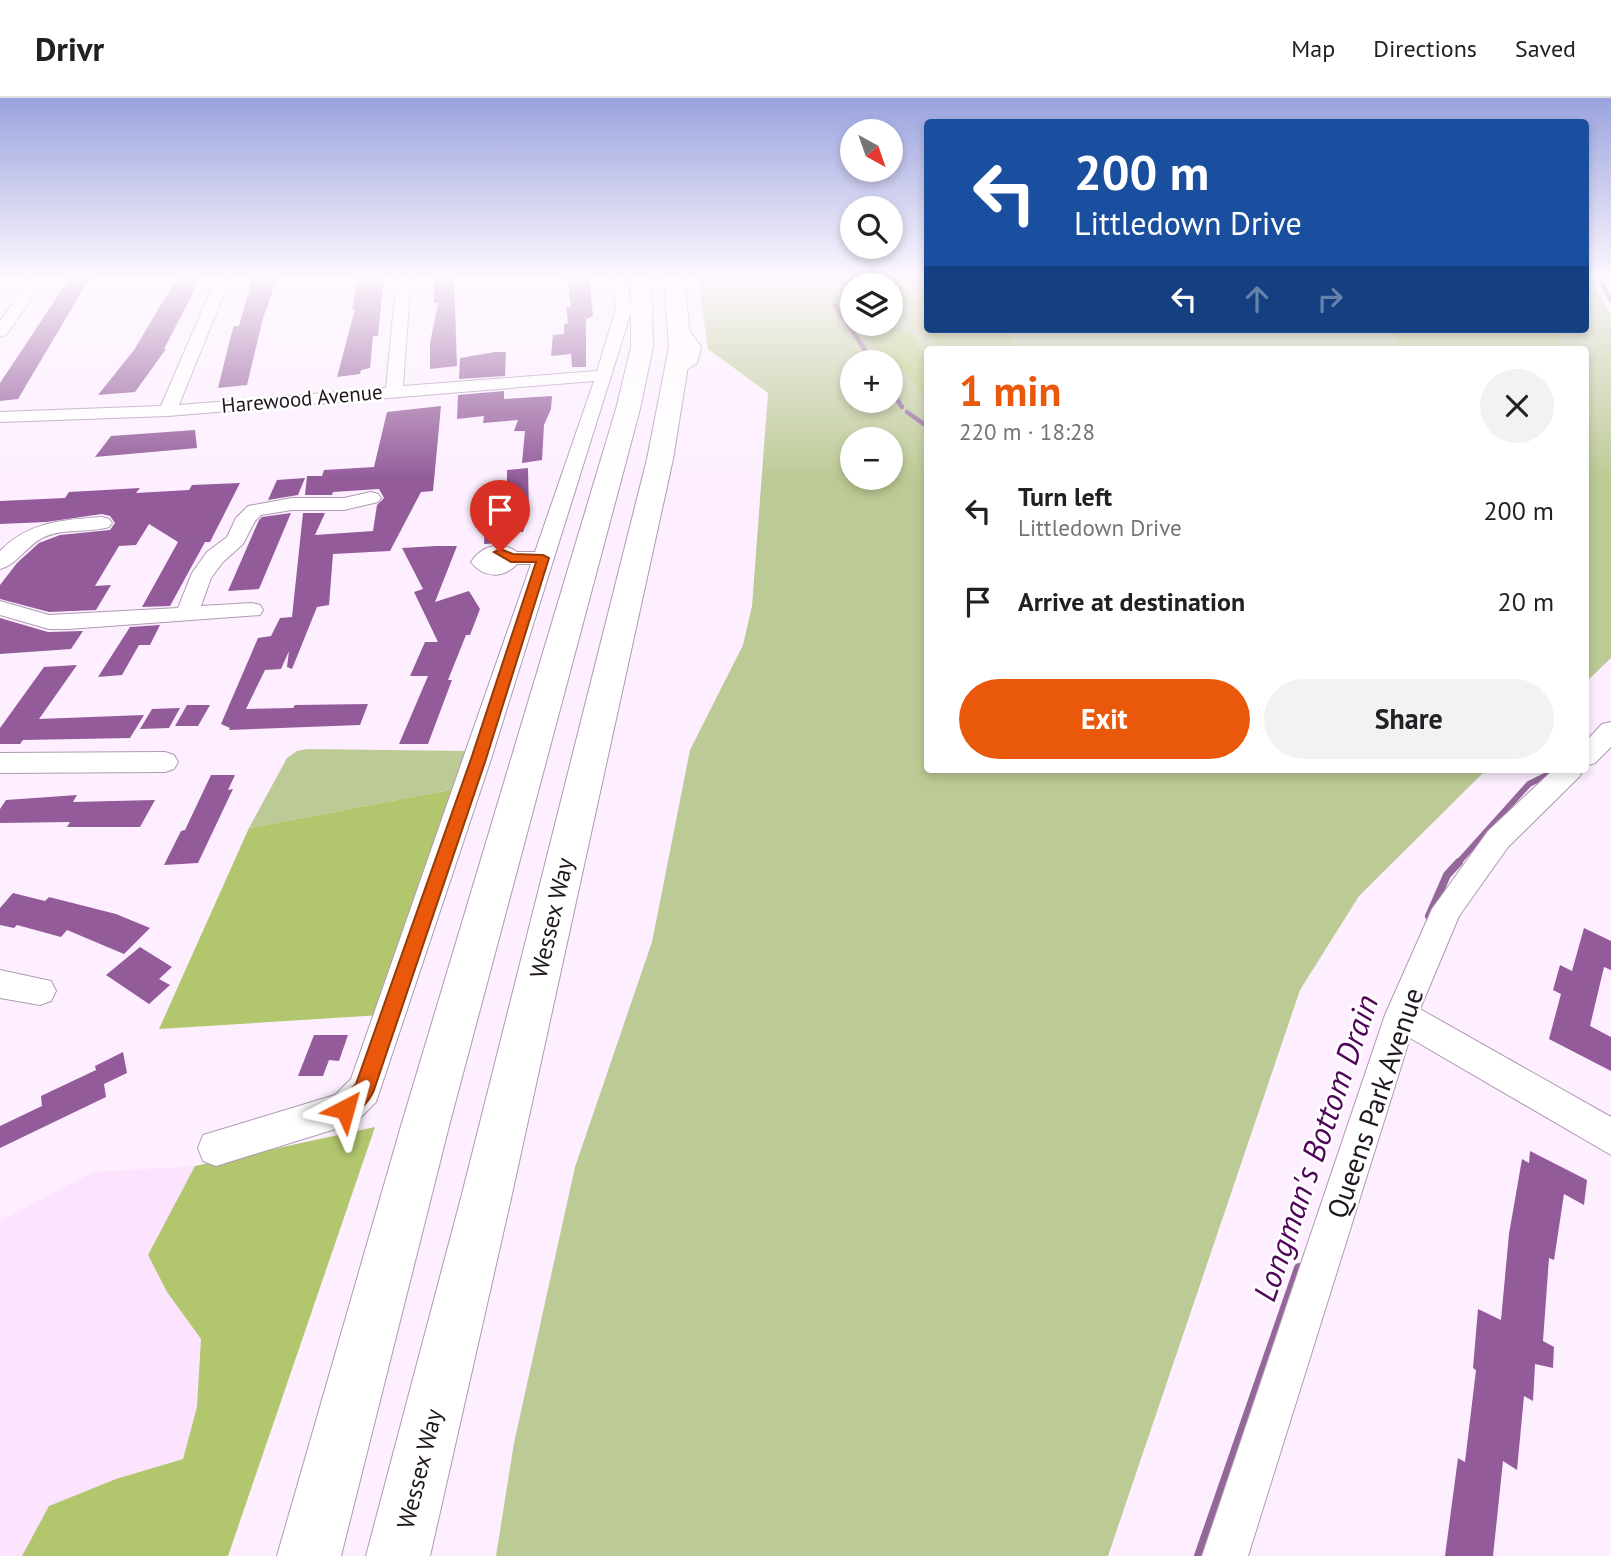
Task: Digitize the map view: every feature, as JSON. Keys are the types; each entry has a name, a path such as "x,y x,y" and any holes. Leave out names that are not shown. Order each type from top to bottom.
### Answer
{"highway":[{"path":"309,1556 425,1126 628,409 642,344"},
{"name":"Wessex Way","path":"398,1556 660,459 677,371 679,344"}],"street":[{"path":"168,411 196,344"},
{"path":"394,391 398,344"},
{"path":"216,1148 345,1109 364,1090 478,759 613,344"},
{"name":"Harewood Avenue","path":"0,417 168,411 604,374"},
{"path":"0,439 20,416"},
{"path":"186,615 200,578 215,557 236,540 250,513 271,505 341,511 372,498"},
{"path":"0,563 21,540 32,533 44,529 102,523"},
{"path":"511,558 543,558"},
{"path":"0,608 49,622 252,610"},
{"path":"1589,753 1611,731"},
{"path":"0,763 165,762"},
{"name":"Queens Park Avenue","path":"1225,1556 1401,1015 1447,909 1497,839 1567,773"},
{"path":"0,984 40,991"},
{"path":"1401,1015 1611,1137"}],"shaded area":[{"path":"375,1127 228,1556 0,1556 0,1221 93,1172 195,1166"}],"green space":[{"path":"707,344 1611,344 1611,658 1589,679 1589,346 924,346 924,773 1483,773 1359,896 1300,990 1108,1556 496,1556 514,1443 575,1167 652,942 690,750 743,645 752,606 768,393 708,349"},
{"path":"874,344 917,344 916,347 924,352 924,397 903,371 903,350 880,350"},
{"path":"940,344 1016,344 1018,346 943,346"},
{"path":"1398,344 1561,346 1400,346"},
{"path":"297,751 467,751 455,789 249,828 287,758"},
{"path":"455,789 381,1015 159,1029 249,828"},
{"path":"375,1127 228,1556 22,1556 49,1506 116,1479 183,1459 197,1407 201,1339 167,1292 148,1255 195,1166"}],"building":[{"path":"26,344 51,344 18,399 0,401 0,383"},
{"path":"138,344 167,344 166,349 135,392 98,395"},
{"path":"229,344 257,344 247,385 218,388"},
{"path":"346,344 372,344 370,368 361,370 360,374 337,377"},
{"path":"430,344 456,344 457,366 430,369"},
{"path":"552,344 586,344 586,367 572,367 571,354 551,356"},
{"path":"506,352 505,376 459,379 460,358"},
{"path":"504,391 504,399 552,396 551,409 544,425 542,460 522,463 525,431 514,431 518,420 483,423 484,416 457,419 458,395"},
{"path":"441,406 433,491 421,492 390,551 333,554 329,605 317,607 292,669 287,667 289,651 281,669 265,670 246,709 368,704 360,725 229,730 230,728 221,724 258,638 271,636 280,618 292,617 303,513 325,513 315,535 373,531 377,505 384,498 379,489 333,492 332,495 305,495 307,476 322,476 324,470 374,467 387,412"},
{"path":"195,430 197,448 95,457 111,436"},
{"path":"528,468 529,514 523,532 507,532 503,543 484,544 487,492 507,490 507,470"},
{"path":"305,478 298,495 268,500 277,480"},
{"path":"240,483 210,542 205,542 170,606 142,607 178,542 149,524 136,545 119,546 95,586 111,585 96,610 49,612 0,599 0,585 17,563 39,543 60,535 110,530 115,523 110,516 102,514 46,522 0,524 0,501 65,498 69,492 140,488 136,493 189,490 192,485"},
{"path":"291,513 259,589 228,591 259,520 262,517"},
{"path":"457,546 435,602 469,591 480,609 448,680 452,680 428,744 399,744 428,676 410,676 425,642 438,642 414,592 423,589 402,548"},
{"path":"0,618 48,632 83,631 71,649 0,654"},
{"path":"160,625 150,645 139,645 122,675 98,677 130,627"},
{"path":"77,665 39,719 144,715 130,738 23,740 20,744 0,744 0,728 44,667"},
{"path":"187,705 210,705 198,726 175,726"},
{"path":"180,708 169,728 140,729 152,709"},
{"path":"211,775 235,775 228,790 233,789 198,863 164,865 181,831 185,830"},
{"path":"77,795 73,802 155,800 140,827 67,827 70,822 0,823 0,809 6,800"},
{"path":"13,893 45,901 49,897 116,914 150,928 124,954 67,930 61,937 17,925 14,928 0,925 0,908"},
{"path":"1584,928 1611,941 1611,970 1604,967 1590,1026 1611,1037 1611,1071 1549,1039 1561,994 1553,990 1560,965 1572,971"},
{"path":"140,947 172,967 159,979 170,985 149,1004 106,975"},
{"path":"314,1035 348,1035 339,1061 329,1060 323,1076 298,1076"},
{"path":"123,1052 127,1073 104,1084 106,1097 0,1148 0,1126 42,1106 41,1096 96,1070 95,1066"},
{"path":"1530,1151 1587,1180 1584,1205 1564,1194 1554,1260 1549,1258 1543,1341 1554,1347 1553,1368 1535,1364 1533,1401 1524,1396 1517,1470 1503,1461 1493,1556 1445,1556 1458,1458 1465,1462 1476,1370 1473,1368 1478,1309 1501,1320 1509,1234 1522,1159 1529,1163"}],"waterway":[{"name":"Longman's Bottom Drain","path":"861,344 865,350"},
{"name":"Longman's Bottom Drain","path":"907,412 924,424"},
{"name":"Longman's Bottom Drain","path":"1457,864 1529,784 1551,773"},
{"name":"Longman's Bottom Drain","path":"1429,916 1447,875 1459,862"},
{"name":"Longman's Bottom Drain","path":"1199,1556 1299,1268"}],"route":[{"path":"345,1109 364,1090 478,759 543,558 511,558 500,552"}]}
